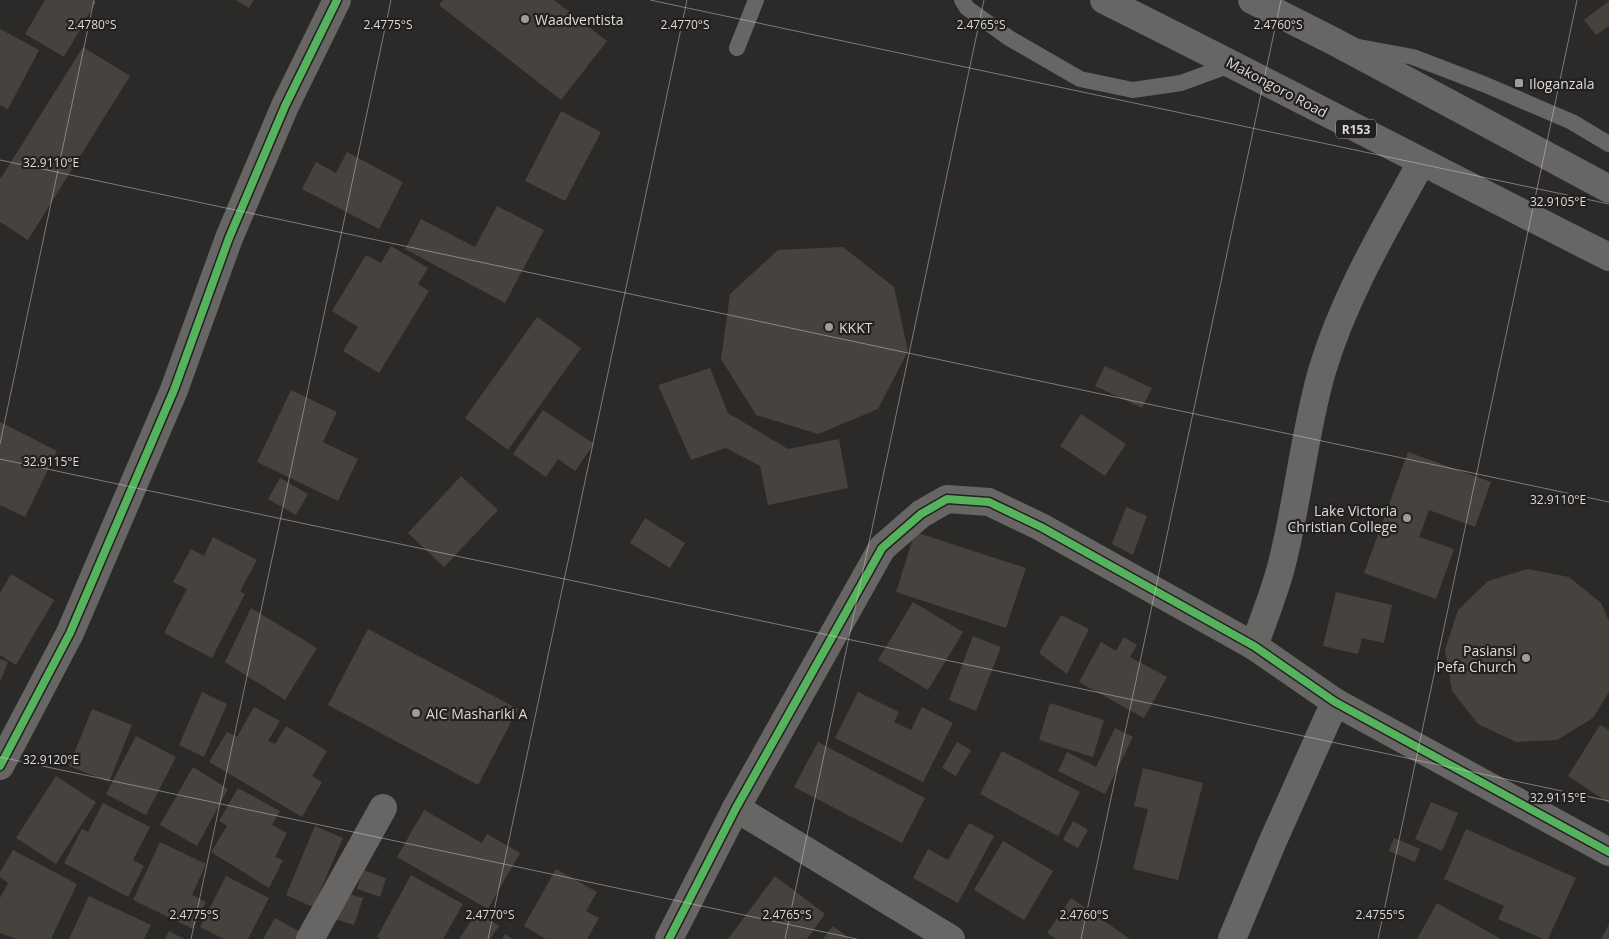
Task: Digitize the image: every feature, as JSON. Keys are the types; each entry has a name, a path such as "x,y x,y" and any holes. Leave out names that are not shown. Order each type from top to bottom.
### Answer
{"main road":[{"name":"Makongoro Road","path":"1104,0 1609,257"},
{"path":"1252,0 1335,42 1609,189"}],"street":[{"path":"0,766 70,633 170,399 229,238 285,106 337,0"},
{"path":"1254,646 1280,571 1307,430 1322,370 1344,309 1367,259 1421,163"},
{"path":"668,939 736,808 882,548 921,514 948,499 989,502 1041,527 1254,646 1335,702 1609,852"},
{"path":"1232,939 1272,843 1335,702"},
{"path":"310,939 383,808"},
{"path":"736,808 951,939"}],"lane":[{"path":"737,48 756,0"},
{"path":"962,0 967,8 1009,38 1080,79 1133,90 1181,83 1233,64"},
{"path":"1335,42 1413,57 1486,85 1572,122 1609,144"}],"building":[{"path":"45,0 92,0 96,2 64,57 25,34"},
{"path":"235,0 254,0 249,8"},
{"path":"443,0 554,0 607,41 561,100 439,5"},
{"path":"1609,1 1609,26 1596,35 1584,20"},
{"path":"0,29 39,50 8,109 0,105"},
{"path":"83,47 130,76 28,240 0,222 0,177"},
{"path":"561,111 601,132 565,201 525,181"},
{"path":"347,152 403,182 379,229 302,189 316,162 336,173"},
{"path":"497,206 544,230 505,303 405,249 421,219 475,247"},
{"path":"391,246 428,268 418,284 429,291 379,373 343,351 358,327 332,311 366,255 381,263"},
{"path":"843,247 894,287 908,351 878,409 818,434 756,415 721,359 730,294 778,250"},
{"path":"537,317 581,348 508,450 465,418"},
{"path":"1105,366 1152,388 1142,408 1095,386"},
{"path":"710,368 728,413 788,449 839,439 848,488 768,505 760,466 726,448 691,460 658,385"},
{"path":"291,390 337,412 323,442 358,459 338,501 257,462"},
{"path":"543,410 594,444 575,471 558,459 546,477 513,454"},
{"path":"1081,414 1126,444 1105,476 1060,446"},
{"path":"0,422 57,451 25,517 0,505"},
{"path":"1408,452 1491,482 1475,527 1429,510 1419,537 1454,549 1436,599 1364,573"},
{"path":"461,476 498,510 444,567 408,533"},
{"path":"280,478 308,494 296,515 268,499"},
{"path":"1126,507 1147,516 1133,555 1112,544"},
{"path":"645,518 685,543 670,568 630,543"},
{"path":"915,532 1026,568 1006,628 896,592"},
{"path":"213,537 257,560 240,591 245,594 212,658 164,633 187,589 173,582 191,549 204,556"},
{"path":"1528,569 1569,577 1601,603 1609,621 1609,692 1593,718 1557,740 1516,742 1478,724 1452,691 1445,650 1458,610 1488,581"},
{"path":"11,574 54,600 16,665 0,655 0,593"},
{"path":"1336,592 1392,605 1384,643 1362,638 1358,654 1323,646"},
{"path":"913,602 963,632 928,690 878,660"},
{"path":"251,608 317,648 285,700 225,662"},
{"path":"1061,615 1089,629 1067,674 1039,653"},
{"path":"368,629 518,709 478,785 328,705"},
{"path":"973,636 1001,647 976,711 949,700"},
{"path":"1124,637 1137,645 1130,657 1167,677 1144,718 1079,682 1101,642 1116,651"},
{"path":"0,659 8,662 0,682"},
{"path":"202,692 227,704 204,757 179,745"},
{"path":"858,692 899,712 894,722 911,730 922,707 953,723 923,782 835,738"},
{"path":"1050,703 1104,720 1093,757 1039,740"},
{"path":"254,707 280,721 268,741 275,744 286,726 327,751 312,776 322,782 302,817 209,762 227,732 237,737"},
{"path":"92,709 132,725 109,782 69,766"},
{"path":"1600,725 1609,730 1609,803 1568,776"},
{"path":"1115,728 1133,737 1105,794 1058,771 1067,752 1096,767"},
{"path":"136,736 176,757 146,815 106,794"},
{"path":"818,742 925,798 902,843 794,787"},
{"path":"957,742 971,750 956,776 942,768"},
{"path":"1002,751 1080,792 1058,836 980,794"},
{"path":"193,767 228,789 197,846 160,825"},
{"path":"1143,768 1203,783 1178,880 1133,869 1148,809 1134,806"},
{"path":"56,776 96,802 56,864 16,838"},
{"path":"238,788 280,811 272,825 287,833 275,857 283,860 269,888 211,852 227,826 219,821"},
{"path":"1431,802 1458,813 1442,851 1415,839"},
{"path":"103,803 150,827 133,860 144,866 128,897 64,863 82,829 88,832"},
{"path":"424,810 482,843 487,834 520,853 488,909 397,857"},
{"path":"1073,821 1088,830 1078,848 1063,840"},
{"path":"969,823 994,836 958,903 913,878 928,849 948,860"},
{"path":"315,826 343,838 313,907 286,895"},
{"path":"1466,829 1576,878 1548,939 1543,939 1498,919 1504,906 1444,879"},
{"path":"1394,838 1420,849 1415,862 1389,851"},
{"path":"1003,841 1053,871 1024,920 974,890"},
{"path":"160,842 206,864 192,895 206,902 193,929 133,900"},
{"path":"13,850 77,884 51,939 16,939 0,933 0,898 8,883 0,877 0,872"},
{"path":"556,869 597,892 586,911 599,918 587,939 546,939 524,926"},
{"path":"363,870 386,878 380,897 357,889"},
{"path":"411,875 463,904 443,939 380,939 377,937"},
{"path":"226,876 269,898 248,939 224,939 200,927"},
{"path":"775,876 825,914 807,939 728,939"},
{"path":"340,891 363,898 354,925 332,918"},
{"path":"89,896 151,925 144,939 69,939"},
{"path":"1071,898 1130,939 1056,939 1047,933"},
{"path":"1437,903 1501,939 1417,939"},
{"path":"478,911 499,926 490,939 459,939"},
{"path":"275,918 306,935 303,939 263,939"},
{"path":"1609,924 1609,939 1601,939"},
{"path":"833,926 850,939 823,939"},
{"path":"169,931 184,939 165,939"},
{"path":"505,934 513,939 502,939"}],"cycle path":[{"path":"0,766 70,633 174,390 229,238 285,106 337,0"},
{"path":"669,939 736,808 882,548 921,514 947,499 989,502 1041,527 1254,646 1335,702 1609,852"}],"place":[{"name":"Waadventista","path":"525,19"},
{"name":"Iloganzala","path":"1519,83"},
{"name":"KKKT","path":"829,327"},
{"name":"Lake Victoria Christian College","path":"1407,518"},
{"name":"Pasiansi Pefa Church","path":"1526,658"},
{"name":"AIC Mashariki A","path":"416,713"}]}
